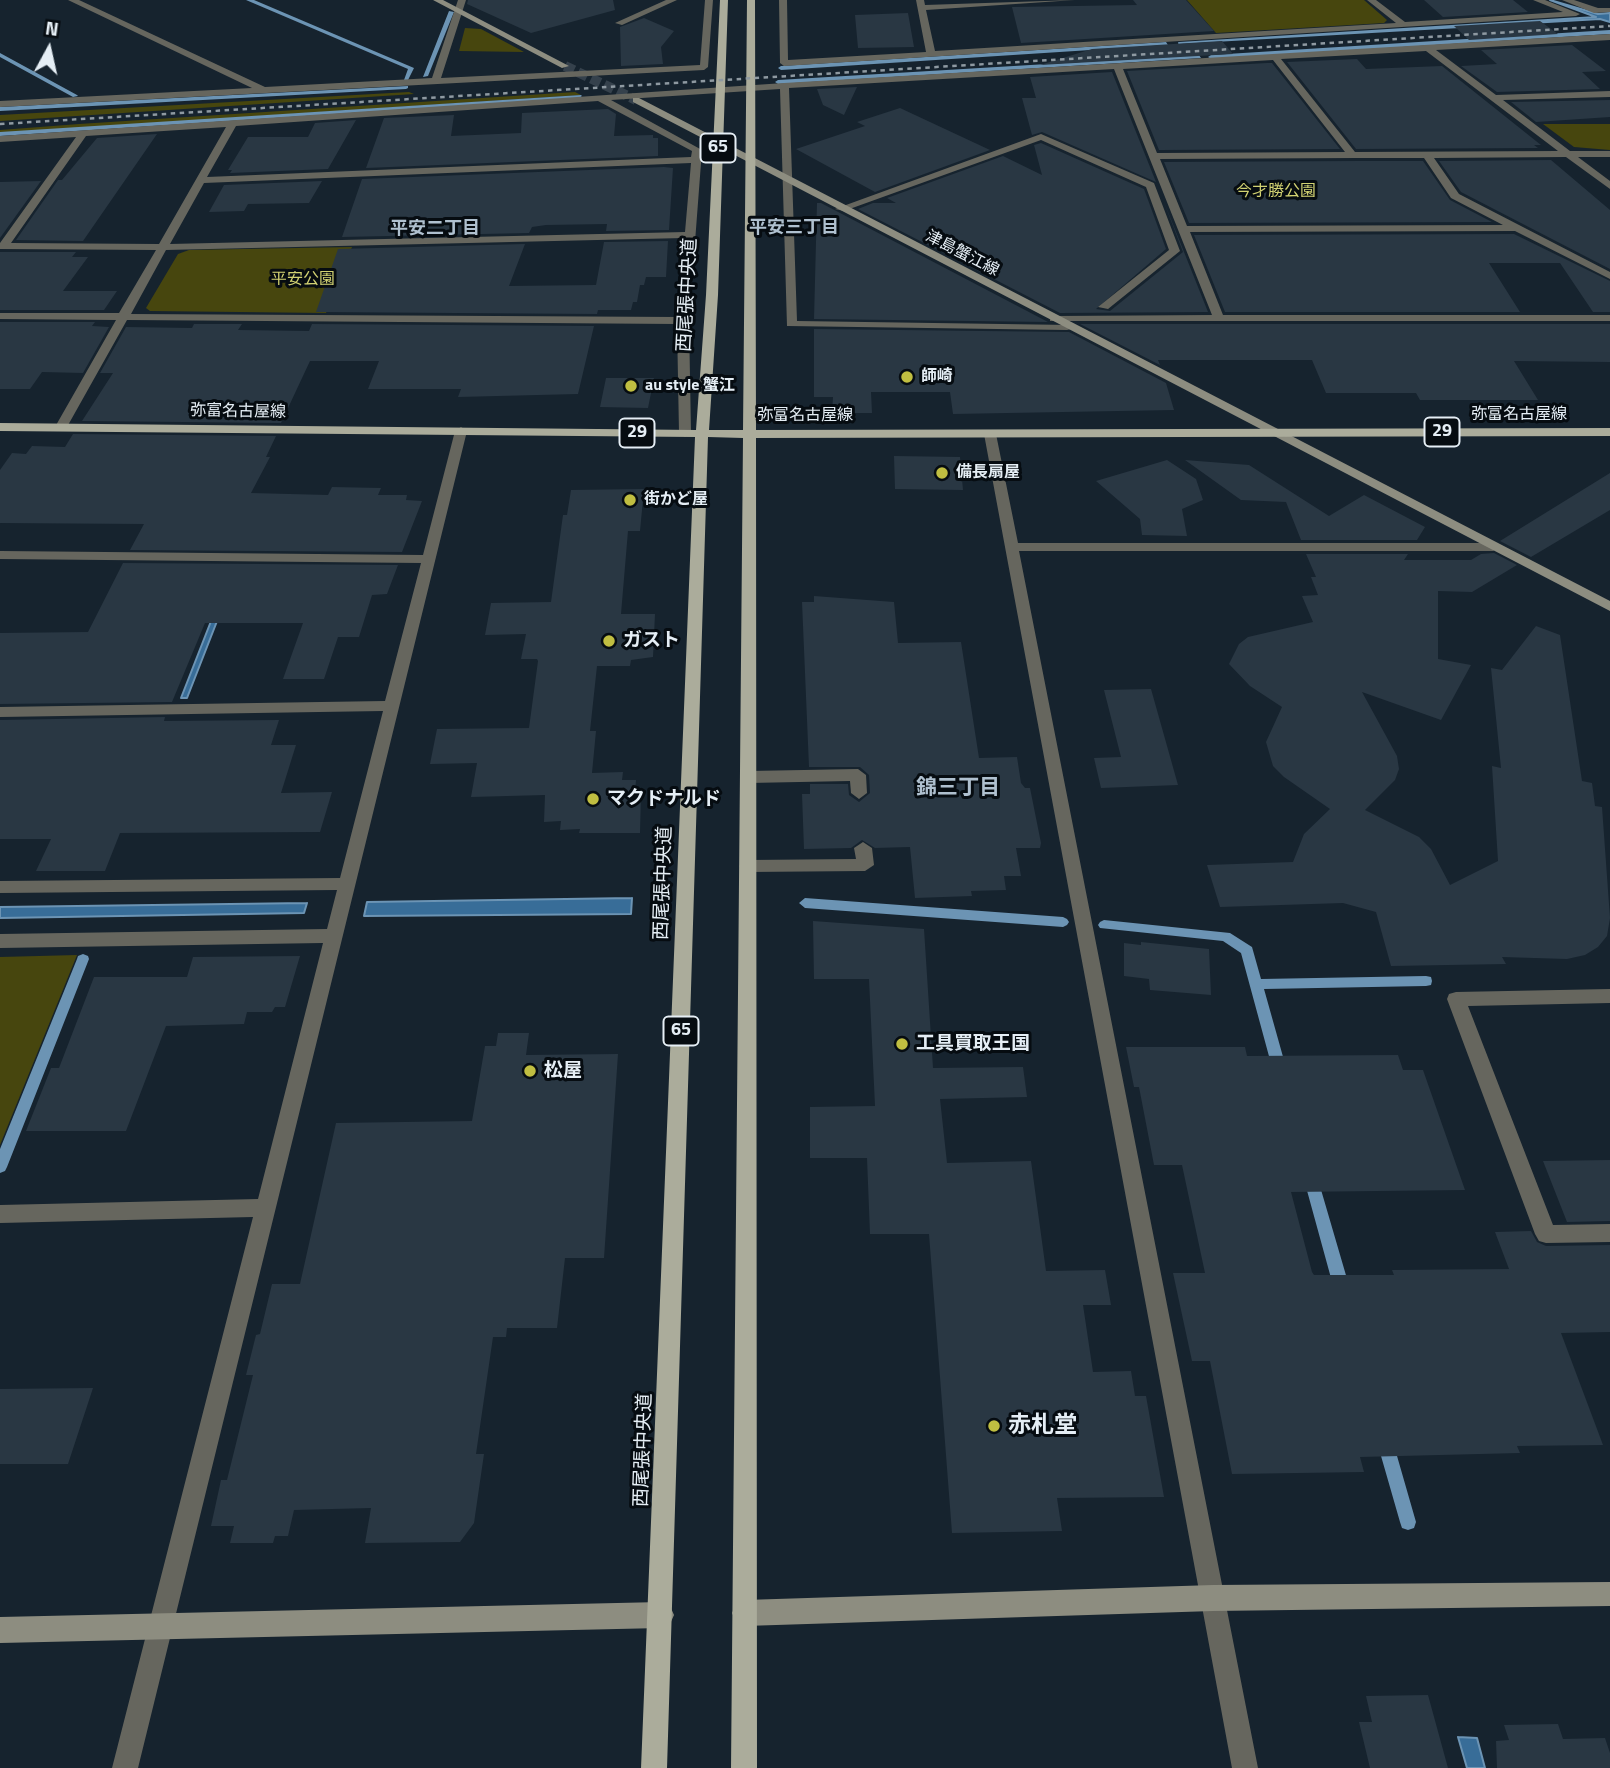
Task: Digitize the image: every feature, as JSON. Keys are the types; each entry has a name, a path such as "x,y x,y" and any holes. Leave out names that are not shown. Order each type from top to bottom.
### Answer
{"main road":[{"path":"437,0 461,5 565,66"},
{"name":"西尾張中央道","path":"654,1768 661,1615 694,433 712,295 724,0"},
{"name":"65","path":"744,1768 751,0"},
{"name":"津島蟹江線","path":"636,100 786,181 1610,607"},
{"name":"弥富名古屋線","path":"0,427 750,434 1610,432"},
{"path":"745,1613 1213,1598 1610,1594"},
{"path":"0,1630 661,1615"}],"street":[{"path":"72,0 266,91"},
{"path":"619,23 673,0"},
{"path":"0,104 704,67 709,0"},
{"path":"783,0 784,63 1576,14 1537,0"},
{"path":"931,53 921,4 1071,0"},
{"path":"1371,0 1404,25"},
{"path":"1566,0 1597,11 1610,10"},
{"path":"436,81 461,5"},
{"path":"0,139 234,121 784,86 1610,37"},
{"path":"1428,48 1610,186"},
{"path":"1276,58 1353,156"},
{"path":"1118,66 1219,318"},
{"path":"784,86 791,324 1071,327"},
{"path":"1494,98 1610,94"},
{"path":"599,98 697,150 683,321 694,433"},
{"path":"61,427 204,180 234,121"},
{"path":"2,246 84,132"},
{"path":"840,209 1041,137 1150,185 1175,251 1104,307"},
{"path":"1156,156 1610,154"},
{"path":"1428,156 1455,196 1610,276"},
{"path":"204,180 696,160"},
{"path":"1184,229 1514,228"},
{"path":"2,246 163,247 690,235"},
{"path":"0,316 683,321"},
{"path":"1054,319 1610,318"},
{"path":"125,1768 461,431"},
{"path":"990,434 1245,1768"},
{"path":"1012,547 1493,547"},
{"path":"0,555 428,559"},
{"path":"0,712 391,706"},
{"path":"749,777 859,775 859,793"},
{"path":"748,866 864,864 863,848"},
{"path":"0,887 347,884"},
{"path":"0,941 334,936"},
{"path":"1610,996 1456,999 1546,1234 1610,1233"},
{"path":"0,1214 265,1208"}],"green space":[{"path":"1187,0 1364,0 1387,20 1384,23 1216,33"},
{"path":"465,28 481,29 524,52 459,51"},
{"path":"409,92 414,94 0,121 0,115"},
{"path":"575,92 581,95 0,133 0,130 79,124"},
{"path":"1543,124 1610,124 1610,150 1574,147"},
{"name":"平安公園","path":"352,247 326,313 150,311 146,308 178,254 189,250"},
{"path":"77,955 0,1145 0,957"}],"water":[{"path":"1550,0 1598,14 1610,13 1610,22 1600,19 1179,43 1596,17"},
{"path":"231,570 237,570 187,698 181,698"},
{"path":"632,898 631,914 364,916 367,902"},
{"path":"307,903 304,913 0,918 0,907"},
{"path":"1458,1737 1477,1738 1485,1768 1467,1768"}],"building":[{"path":"468,0 613,0 615,10 531,33 467,4"},
{"path":"1133,0 1186,0 1214,31 1021,43 1012,7 1137,5"},
{"path":"1424,0 1513,0 1528,12 1443,17"},
{"path":"908,13 914,47 858,48 855,15"},
{"path":"644,18 674,31 661,47 663,64 621,66 620,27"},
{"path":"1540,21 1558,34 1469,40 1454,26"},
{"path":"1222,41 1233,54 1040,65 1092,49"},
{"path":"1572,45 1606,71 1582,72 1600,89 1497,92 1461,66 1497,64 1481,50"},
{"path":"1357,59 1366,69 1442,66 1541,145 1534,145 1538,148 1356,149 1287,62"},
{"path":"1272,63 1340,149 1159,150 1127,71"},
{"path":"1112,72 1156,182 1042,132 1032,135 1022,98 1036,98 1030,77"},
{"path":"857,87 844,115 823,105 817,89"},
{"path":"1610,100 1610,117 1536,122 1511,102"},
{"path":"900,108 990,150 875,192 796,149 865,126 857,122"},
{"path":"608,109 616,114 614,136 653,135 653,138 658,138 658,156 366,168 384,118 454,115 451,136 521,133 522,113"},
{"path":"356,120 328,169 230,173 232,170 228,170 248,137 308,137 315,123"},
{"path":"157,134 83,241 16,240 58,180 62,180 97,138"},
{"path":"1041,143 1144,189 1166,249 1096,309 1110,311 1183,252 1162,197 1208,312 1060,313 858,209 873,203 896,203 887,198 1003,156 1042,175 1034,145"},
{"path":"1551,160 1610,210 1610,269 1461,192 1439,161"},
{"name":"今才勝公園","path":"1423,161 1450,200 1492,222 1189,223 1164,162"},
{"path":"673,168 669,230 606,231 607,224 546,225 532,227 529,233 342,237 362,179"},
{"path":"41,181 0,238 0,182"},
{"path":"322,181 309,203 248,204 244,211 209,212 224,185"},
{"path":"817,203 821,203 1048,322 814,319"},
{"path":"1514,234 1610,281 1610,312 1593,312 1560,263 1489,263 1520,312 1225,312 1194,235"},
{"path":"668,241 666,277 646,277 644,285 640,285 637,302 633,302 631,310 598,310 597,314 316,312 338,249 525,244 509,286 596,285 604,242"},
{"path":"0,252 76,252 72,257 88,257 63,291 117,291 104,310 0,310"},
{"path":"0,322 95,322 92,326 109,327 83,373 42,372 30,389 0,389"},
{"path":"194,324 242,324 238,330 309,331 312,324 594,326 578,394 458,397 461,389 368,389 379,361 310,361 281,423 82,421 113,373 100,373 126,327 192,328"},
{"path":"1080,324 1610,324 1610,362 1514,361 1538,400 1420,400 1416,393 1326,393 1312,360 1158,360 1160,365"},
{"path":"814,329 1069,332 1166,383 1174,410 953,414 950,392 871,392 872,413 832,413 833,397 814,397"},
{"name":"au style 蟹江","path":"606,378 654,378 648,408 600,407"},
{"path":"73,434 276,436 266,457 270,457 251,493 328,495 332,487 381,488 378,495 407,495 406,500 422,501 402,552 130,550 144,524 0,523 0,470 12,453 26,454 32,446 65,447"},
{"path":"894,456 960,457 963,490 895,489"},
{"path":"1167,460 1196,479 1203,500 1182,509 1187,536 1142,535 1140,519 1096,481"},
{"path":"1185,460 1249,465 1329,516 1364,495 1425,527 1417,540 1301,540 1286,502 1241,500"},
{"path":"1610,473 1610,510 1531,557 1500,541"},
{"path":"644,489 640,531 628,531 621,614 655,614 653,657 631,660 630,666 597,666 590,731 596,731 592,773 623,772 622,780 636,780 635,793 641,793 640,833 579,833 580,829 560,830 561,821 544,822 545,795 471,797 477,763 430,764 437,729 529,728 538,661 521,659 526,634 485,635 491,603 551,602 563,515 567,515 571,490"},
{"path":"1494,553 1517,565 1472,592 1438,591 1438,659 1471,665 1441,720 1362,692 1397,756 1399,769 1395,780 1365,810 1419,837 1431,849 1450,885 1498,861 1492,766 1501,768 1491,668 1502,670 1536,626 1560,635 1582,781 1592,783 1595,806 1602,807 1610,918 1607,936 1598,947 1585,955 1567,959 1502,957 1506,964 1391,966 1376,912 1343,903 1220,907 1207,865 1293,862 1304,834 1330,809 1284,777 1273,766 1266,742 1282,707 1250,686 1229,664 1239,644 1248,637 1313,622 1302,596 1318,595 1311,577 1316,577 1306,554 1408,554 1404,560 1471,560 1481,554"},
{"path":"123,563 398,565 387,594 372,595 359,637 338,637 324,679 283,679 303,623 205,623 172,702 0,704 0,633 88,632"},
{"path":"814,596 894,602 898,643 961,642 979,758 1017,757 1021,783 1025,788 1030,788 1041,843 1040,848 1016,848 1021,876 1004,876 1006,890 971,891 972,896 915,898 910,847 875,848 862,840 851,848 804,849 802,794 810,794 810,784 848,784 849,795 859,802 870,793 869,775 860,767 809,767 802,602 814,602"},
{"path":"1151,689 1178,785 1101,788 1094,758 1121,757 1104,690"},
{"path":"165,717 164,721 279,720 271,745 296,745 281,793 332,792 320,832 120,833 105,871 36,871 51,839 0,839 0,720"},
{"path":"813,921 924,929 933,1068 1023,1067 1027,1097 940,1099 947,1163 1031,1161 1046,1271 1105,1270 1111,1305 1083,1305 1093,1372 1131,1371 1135,1396 1146,1396 1164,1497 1057,1498 1062,1531 952,1533 929,1234 870,1234 867,1158 810,1158 810,1107 875,1106 869,979 814,979"},
{"path":"1141,942 1209,949 1211,995 1150,990 1149,979 1124,976 1124,943 1141,945"},
{"path":"300,956 285,1007 275,1007 272,1012 247,1012 244,1024 166,1026 126,1131 26,1131 51,1068 59,1068 94,977 187,977 193,957"},
{"path":"498,1033 529,1033 526,1055 618,1054 604,1258 565,1258 557,1328 507,1328 506,1337 493,1337 476,1454 484,1454 474,1523 460,1542 365,1543 371,1508 294,1510 288,1536 275,1536 273,1543 230,1543 234,1526 211,1526 221,1480 227,1480 253,1375 246,1375 256,1335 260,1334 272,1284 300,1284 336,1123 472,1121 485,1046 496,1046"},
{"path":"1126,1047 1245,1047 1247,1056 1398,1055 1403,1070 1423,1070 1465,1190 1291,1192 1312,1272 1314,1275 1394,1275 1392,1270 1509,1269 1495,1232 1531,1231 1537,1242 1546,1246 1610,1245 1610,1332 1561,1333 1603,1445 1517,1446 1520,1453 1360,1457 1364,1472 1232,1474 1210,1361 1192,1361 1173,1273 1205,1273 1182,1165 1154,1165 1139,1087 1134,1087"},
{"path":"1610,1160 1610,1221 1567,1222 1543,1161"},
{"path":"93,1388 68,1464 0,1464 0,1389"},
{"path":"1428,1695 1448,1768 1370,1768 1359,1722 1372,1722 1366,1696"},
{"path":"1558,1724 1563,1739 1605,1738 1610,1753 1610,1768 1497,1768 1496,1741 1509,1740 1504,1725"}],"waterway":[{"path":"249,0 411,68 406,79"},
{"path":"425,76 451,12"},
{"path":"1211,57 1610,32"},
{"path":"781,68 1166,44"},
{"path":"0,55 75,96"},
{"path":"778,82 1199,57"},
{"path":"0,109 406,87"},
{"path":"0,134 579,96"},
{"path":"805,903 1063,922"},
{"path":"1104,925 1226,936 1247,950 1256,984"},
{"path":"0,1167 83,959"},
{"path":"1256,984 1426,981"},
{"path":"1256,984 1280,1071"},
{"path":"1310,1176 1342,1289"},
{"path":"1385,1442 1408,1522"}],"tunnel":[{"path":"565,66 636,100"}],"railway":[{"path":"0,124 1610,26"}],"place":[{"name":"師崎","path":"907,377"},
{"name":"au style 蟹江","path":"631,386"},
{"name":"備長扇屋","path":"942,473"},
{"name":"街かど屋","path":"630,500"},
{"name":"ガスト","path":"609,641"},
{"name":"マクドナルド","path":"593,799"},
{"name":"工具買取王国","path":"902,1044"},
{"name":"松屋","path":"530,1071"},
{"name":"赤札堂","path":"994,1426"}],"district":[{"name":"平安三丁目","path":"794,229"},
{"name":"平安二丁目","path":"435,230"},
{"name":"錦三丁目","path":"958,789"}]}
